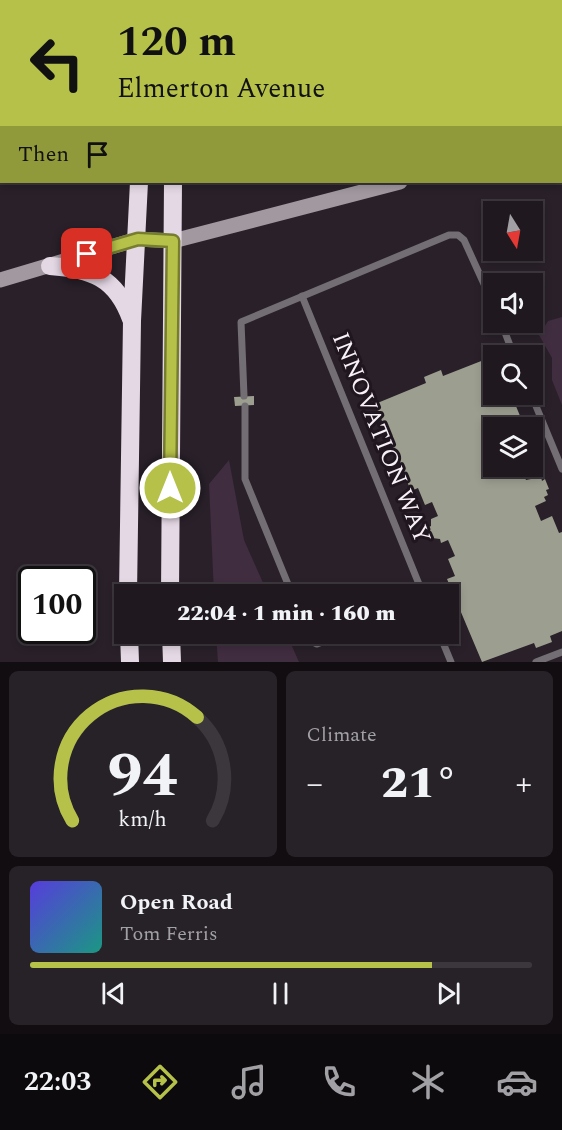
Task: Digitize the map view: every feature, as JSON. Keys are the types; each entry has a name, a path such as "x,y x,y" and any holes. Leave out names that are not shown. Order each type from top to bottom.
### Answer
{"highway":[{"path":"128,584 132,321 140,183"},
{"path":"170,584 173,183"},
{"path":"50,266 83,270 106,280 122,297 132,321"},
{"path":"129,644 130,662"},
{"path":"171,644 172,662"}],"street":[{"path":"0,280 138,239 173,241 395,183"}],"lane":[{"path":"244,396 241,322 448,235 458,235 470,250 483,280"},
{"name":"INNOVATION WAY","path":"302,296 419,584"},
{"path":"536,405 562,469"},
{"path":"245,406 245,479 288,584"},
{"path":"444,644 451,662"},
{"path":"536,662 562,652"}],"shaded area":[{"path":"562,317 562,405 552,380 552,358 539,335 543,333 548,321"},
{"path":"229,460 244,540 264,584 214,584 209,484"},
{"path":"217,644 291,644 299,662 218,662"}],"building":[{"path":"483,360 483,405 516,405 520,417 483,417 483,477 525,477 526,480 541,477 542,481 545,479 549,489 546,490 548,495 544,497 546,501 535,506 541,521 552,516 559,533 562,532 562,631 550,636 552,642 536,648 534,643 482,662 459,607 459,584 449,584 447,579 455,576 448,559 455,556 448,540 441,543 440,539 432,538 427,528 431,526 431,519 438,516 432,502 425,505 418,488 411,491 375,404 426,383 424,377 441,370 443,376"},
{"path":"254,396 254,405 235,406 234,397"}],"route":[{"path":"87,254 138,239 173,241 170,488"}]}
